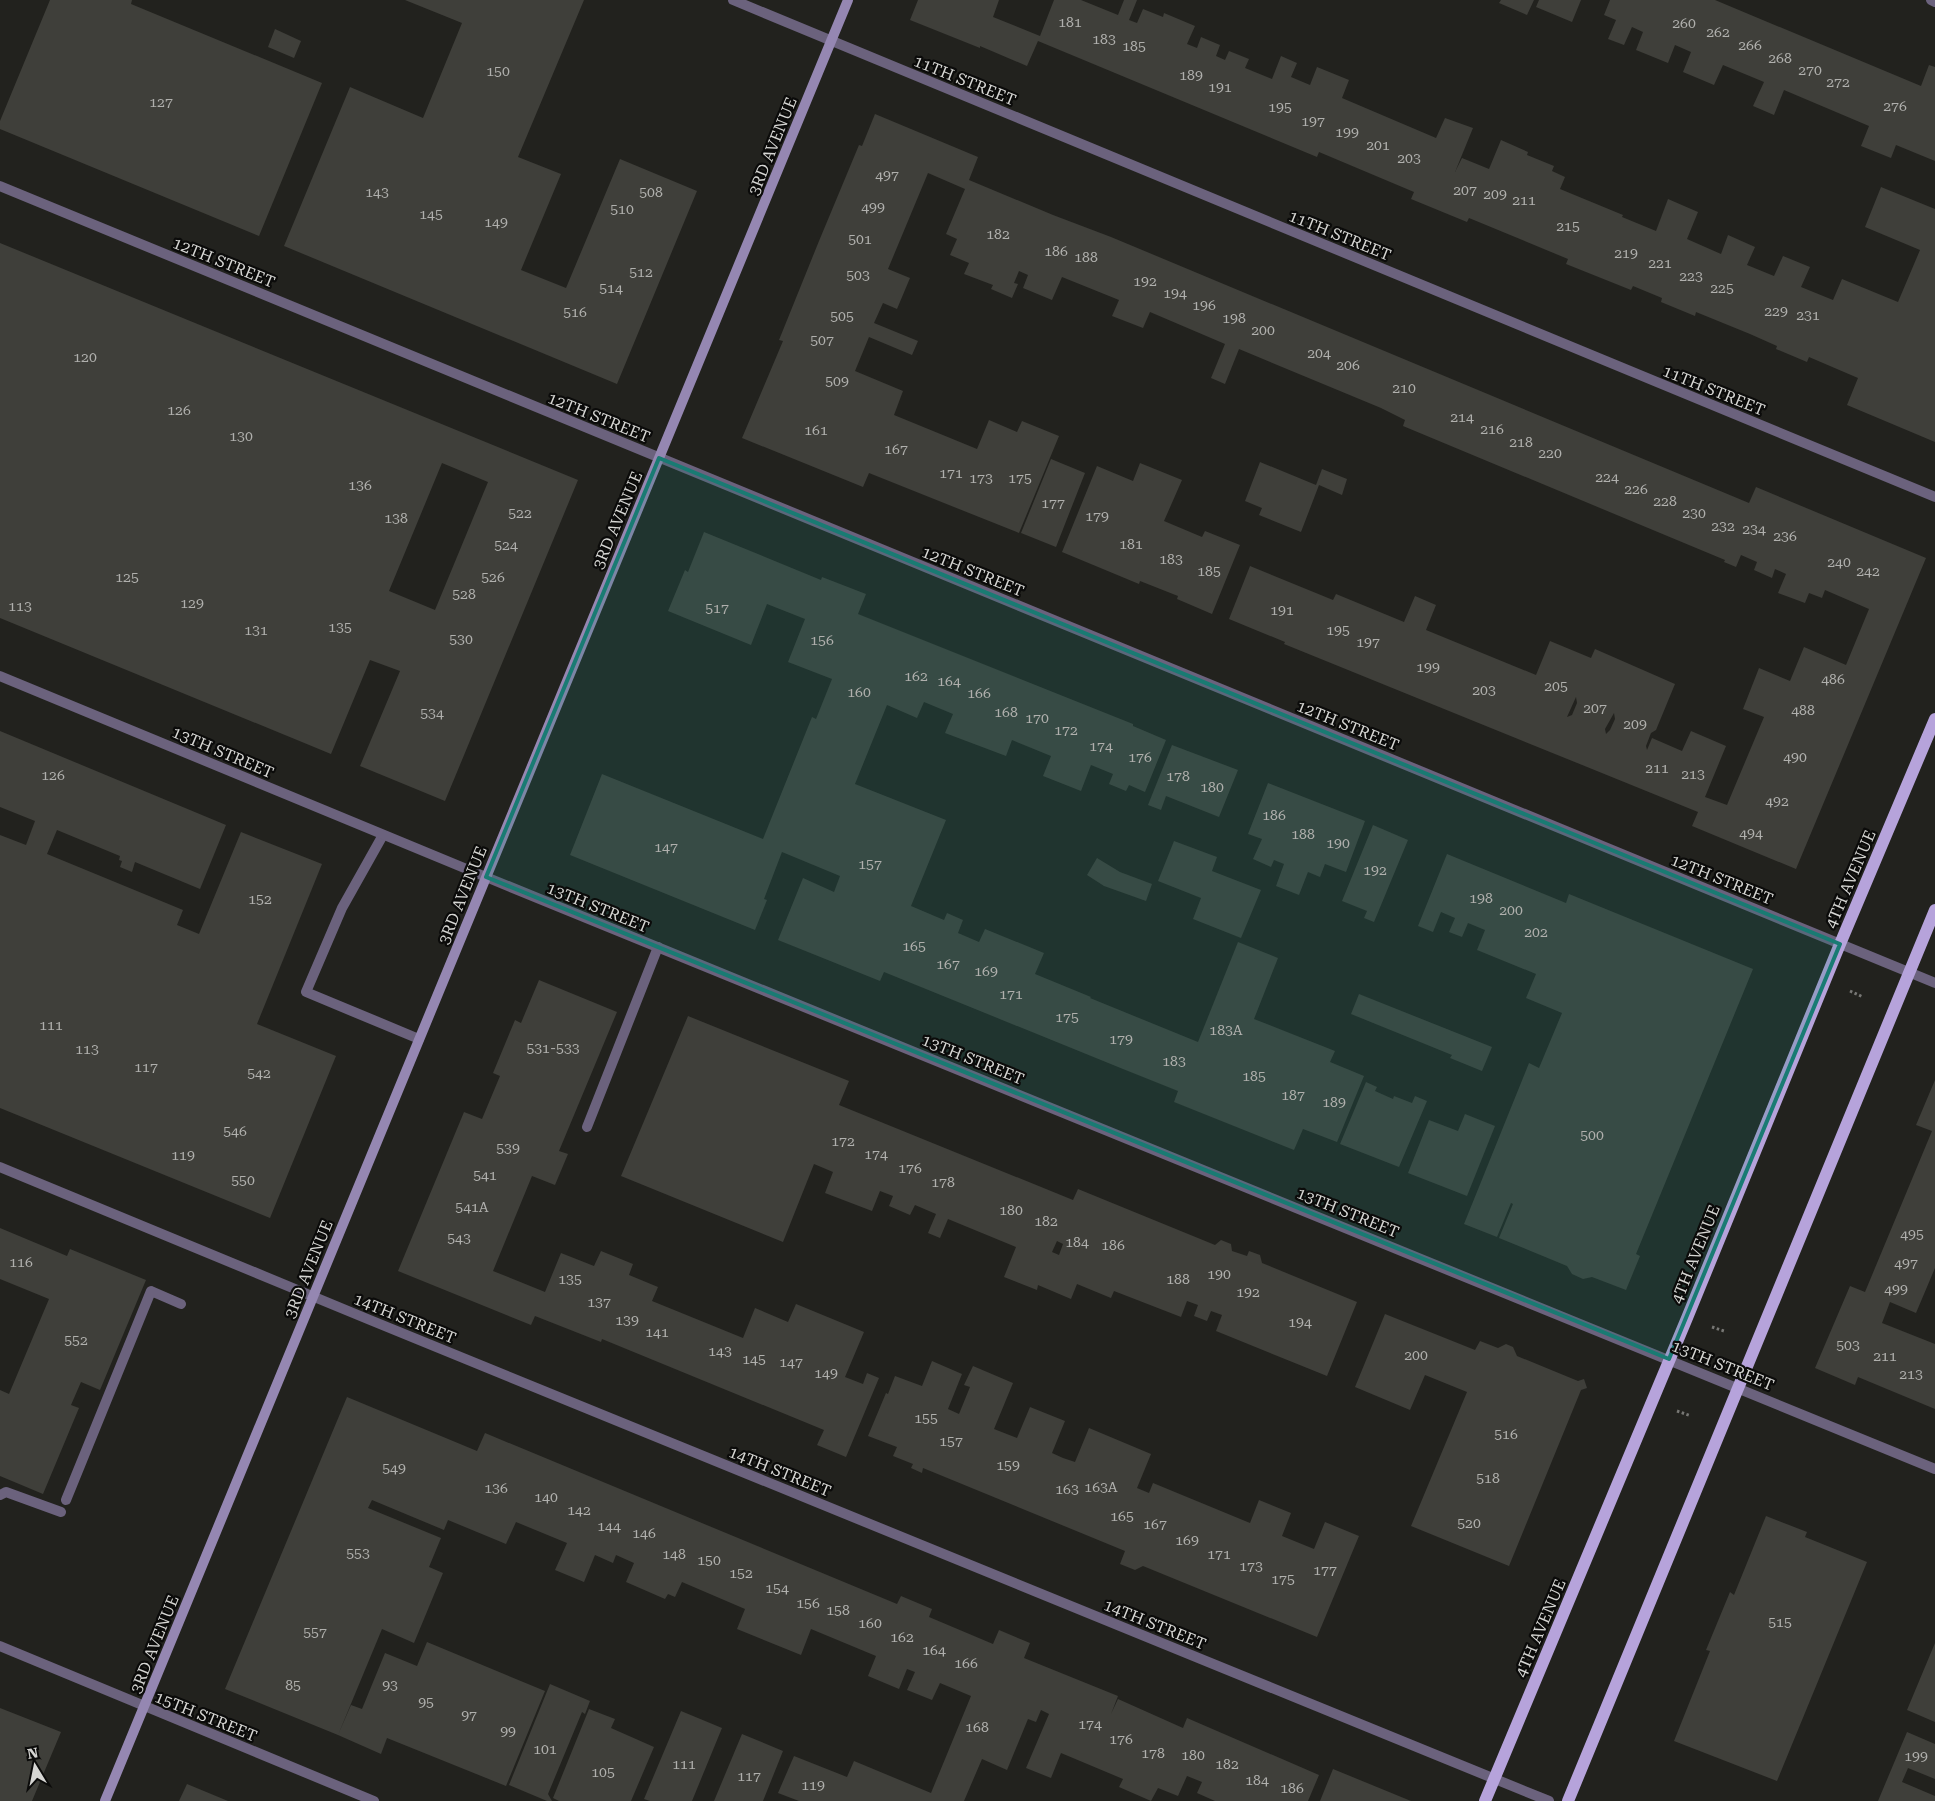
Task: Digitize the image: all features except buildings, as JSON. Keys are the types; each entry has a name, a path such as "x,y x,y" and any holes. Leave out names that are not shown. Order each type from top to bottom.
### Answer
{"main road":[{"name":"3RD AVENUE","path":"105,1801 848,0"},
{"name":"4TH AVENUE","path":"1485,1801 1935,719"},
{"path":"1568,1801 1935,910"}],"street":[{"name":"11TH STREET","path":"733,0 1935,497"},
{"path":"1931,0 1935,2"},
{"name":"12TH STREET","path":"0,186 1935,983"},
{"name":"13TH STREET","path":"0,676 383,835 1935,1469"},
{"path":"383,835 342,908 306,992 419,1039"},
{"path":"587,1127 658,947"},
{"name":"14TH STREET","path":"0,1166 313,1296 1549,1801"},
{"path":"66,1500 151,1291 181,1304"},
{"path":"0,1495 6,1492 61,1512"},
{"name":"15TH STREET","path":"0,1646 374,1801"}],"path":[{"path":"1850,991 1863,997"},
{"path":"1707,1325 1724,1331"},
{"path":"1674,1409 1691,1416"}],"highlighted area":[{"path":"659,458 1840,944 1669,1359 486,877"}]}
